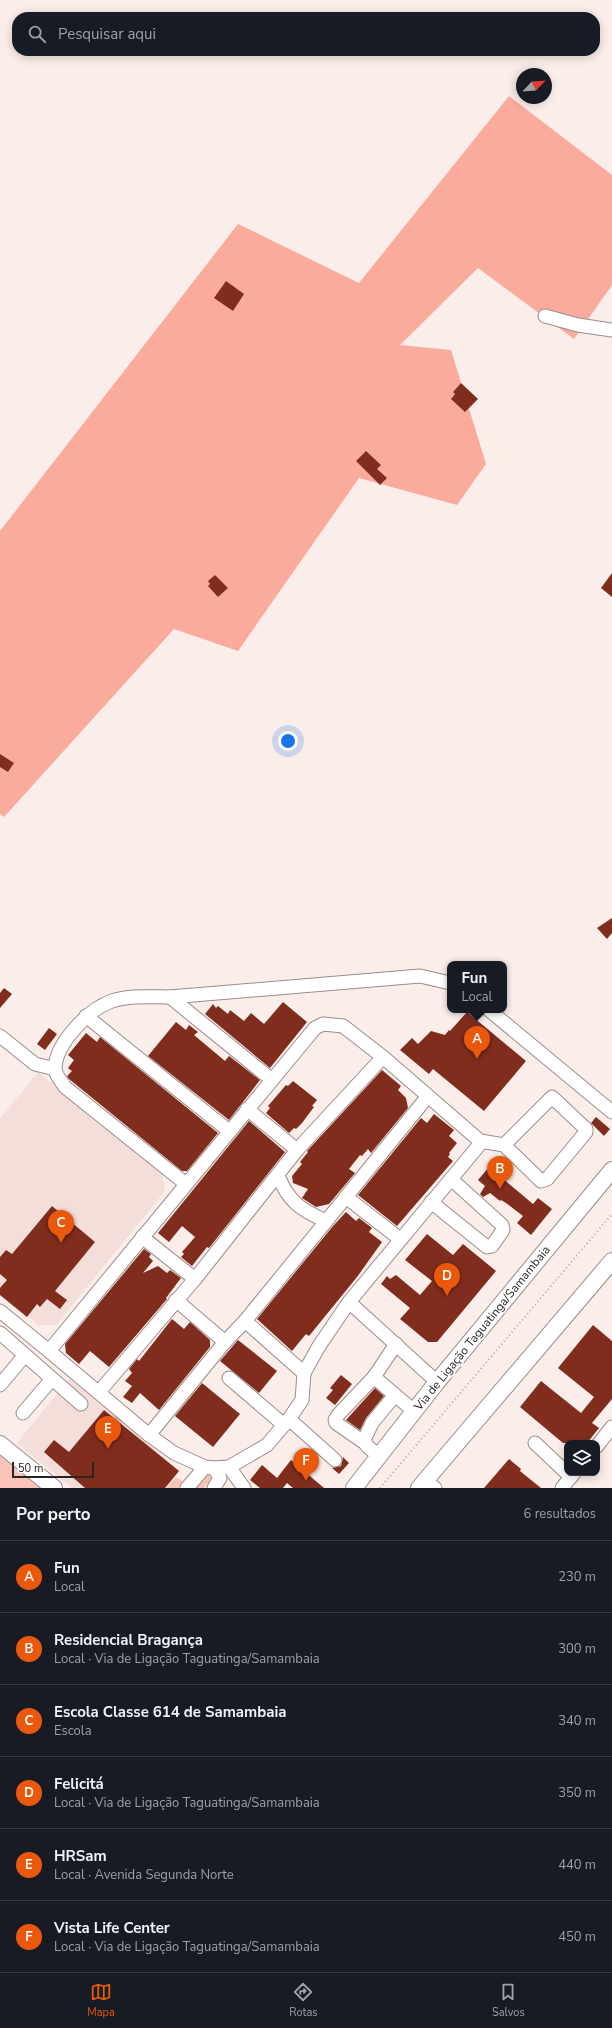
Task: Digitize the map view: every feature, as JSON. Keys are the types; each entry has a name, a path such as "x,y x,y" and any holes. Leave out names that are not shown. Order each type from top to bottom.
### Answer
{"main road":[{"name":"Via de Ligação Taguatinga/Samambaia","path":"354,1488 437,1382 612,1170"},
{"path":"426,1485 612,1261"},
{"path":"0,1444 54,1488"}],"street":[{"path":"545,316 578,325 612,330"},
{"path":"55,1069 65,1040 86,1016 112,1001 129,997 170,997 420,976 447,982"},
{"path":"170,997 272,1080"},
{"path":"493,1013 612,1112"},
{"path":"86,1016 229,1131"},
{"path":"49,1351 247,1109 315,1028 323,1024 343,1026 383,1057 480,1141 504,1145 541,1181 544,1180 586,1132 586,1128 552,1098 504,1145"},
{"path":"0,1036 35,1064 55,1069 65,1087 186,1184"},
{"path":"99,1392 195,1279 278,1176 297,1150 383,1057"},
{"path":"149,1435 225,1342 245,1322 428,1096"},
{"path":"247,1109 297,1150"},
{"path":"3,1318 49,1351 149,1435 174,1453 209,1467 229,1467 267,1445 287,1422 302,1400 304,1373 319,1346 349,1302 480,1144 480,1141"},
{"path":"278,1176 285,1193 299,1207 326,1221"},
{"path":"431,1202 487,1247 492,1246 503,1230 502,1226 450,1179"},
{"path":"346,1197 400,1239"},
{"path":"142,1237 195,1279"},
{"path":"176,1300 225,1342"},
{"path":"349,1302 437,1382"},
{"path":"245,1322 304,1373"},
{"path":"0,1333 81,1404"},
{"path":"379,1456 365,1443 336,1423 335,1420 374,1376 396,1344"},
{"path":"0,1385 25,1355"},
{"path":"374,1376 414,1411"},
{"path":"229,1378 335,1460"},
{"path":"23,1413 52,1379"},
{"path":"365,1443 365,1436 372,1423 395,1395"},
{"path":"600,1442 612,1428"},
{"path":"535,1443 564,1467"},
{"path":"187,1488 209,1467"},
{"path":"209,1467 220,1478 214,1488"},
{"path":"229,1467 244,1488"},
{"path":"562,1488 572,1476"}],"path":[{"path":"380,1488 612,1214"}],"shaded area":[{"path":"509,96 516,101 516,104 519,104 612,175 612,285 574,339 478,268 400,345 451,350 486,464 457,505 359,478 238,651 174,629 4,817 0,814 0,531 238,224 359,283"},
{"path":"38,1072 162,1173 165,1191 56,1325 39,1325 0,1294 0,1119"},
{"path":"70,1378 180,1471 167,1488 72,1488 17,1443"},
{"path":"0,1450 45,1488 0,1488"},
{"path":"209,1473 214,1476 213,1483 207,1484 204,1488 196,1488"},
{"path":"176,1477 184,1482 179,1488 167,1488"}],"building":[{"path":"226,281 244,294 233,311 214,298"},
{"path":"461,383 478,399 465,412 451,399 455,394 453,392"},
{"path":"366,451 381,465 377,469 387,478 380,485 356,461"},
{"path":"612,573 612,597 601,588"},
{"path":"215,575 228,588 218,597 208,586 210,584 208,581"},
{"path":"0,754 14,763 8,772 0,767"},
{"path":"612,918 612,933 607,939 597,928"},
{"path":"4,988 12,994 0,1008 0,993"},
{"path":"283,1002 307,1022 270,1068 205,1014 213,1004 216,1008 218,1006 228,1014 230,1010 244,1021 251,1013 264,1024"},
{"path":"466,1013 468,1013 526,1061 484,1111 433,1069 429,1074 400,1050 412,1038 418,1044 431,1031 445,1035 449,1030 450,1031"},
{"path":"176,1022 186,1030 189,1025 198,1032 194,1035 225,1061 229,1056 260,1080 229,1120 148,1056"},
{"path":"49,1028 57,1034 45,1050 37,1044"},
{"path":"86,1033 97,1042 100,1037 218,1133 187,1171 182,1171 69,1079 67,1076 72,1071 68,1068 74,1060 68,1055"},
{"path":"382,1070 401,1086 398,1090 406,1098 408,1108 371,1153 368,1149 362,1156 360,1155 349,1169 355,1173 329,1204 316,1207 302,1198 308,1189 293,1183 292,1176 302,1164 300,1162 308,1152 307,1151"},
{"path":"293,1081 317,1100 312,1106 314,1107 302,1123 289,1133 266,1113 270,1108 268,1106 286,1085 288,1086"},
{"path":"434,1114 454,1130 449,1136 457,1143 449,1153 450,1154 448,1157 453,1161 397,1226 358,1195 421,1118 427,1123"},
{"path":"596,1117 610,1129 604,1136 591,1123"},
{"path":"249,1121 285,1152 209,1248 207,1247 192,1266 181,1257 184,1254 182,1252 195,1237 182,1226 169,1242 158,1233"},
{"path":"489,1167 533,1204 538,1198 552,1209 531,1235 517,1223 523,1216 490,1193 483,1197 480,1194 485,1186 478,1180"},
{"path":"52,1206 95,1242 55,1291 67,1300 60,1309 47,1299 40,1307 37,1304 27,1317 0,1295 0,1288 7,1280 0,1274 0,1257 6,1250 12,1254"},
{"path":"346,1212 356,1221 359,1218 372,1228 369,1232 382,1242 357,1277 309,1336 306,1334 292,1351 257,1319"},
{"path":"427,1234 453,1255 463,1244 496,1271 437,1342 428,1342 400,1319 410,1308 381,1284 387,1276 390,1279 396,1275 420,1295 432,1281 405,1260"},
{"path":"144,1249 151,1254 149,1257 153,1261 143,1273 158,1266 167,1273 170,1270 181,1278 166,1298 167,1299 109,1367 90,1351 79,1364 66,1353 65,1344"},
{"path":"172,1319 184,1329 190,1322 210,1340 210,1347 159,1410 140,1393 132,1403 123,1397 132,1386 125,1381 132,1373 129,1369 137,1359 139,1361"},
{"path":"593,1325 612,1341 612,1399 592,1423 599,1428 589,1440 564,1440 563,1443 520,1407 541,1381 581,1413 594,1397 558,1368"},
{"path":"238,1340 277,1371 259,1393 220,1361"},
{"path":"341,1375 352,1384 335,1405 326,1398 333,1390 330,1388"},
{"path":"202,1383 240,1414 213,1447 175,1416"},
{"path":"375,1388 384,1396 366,1418 360,1430 346,1420"},
{"path":"104,1410 179,1471 165,1488 85,1488 44,1452 54,1440 69,1452"},
{"path":"343,1457 349,1463 339,1474 332,1468 341,1466"},
{"path":"509,1459 521,1469 520,1471 541,1488 484,1488"},
{"path":"291,1460 324,1488 293,1488 287,1483 283,1488 260,1488 250,1480 262,1465 277,1478"}],"place":[{"name":"Fun","path":"477,1059"},
{"name":"Residencial Bragança","path":"500,1189"},
{"name":"Escola Classe 614 de Samambaia","path":"61,1243"},
{"name":"Felicitá","path":"447,1296"},
{"name":"HRSam","path":"108,1449"},
{"name":"Vista Life Center","path":"306,1481"}]}
